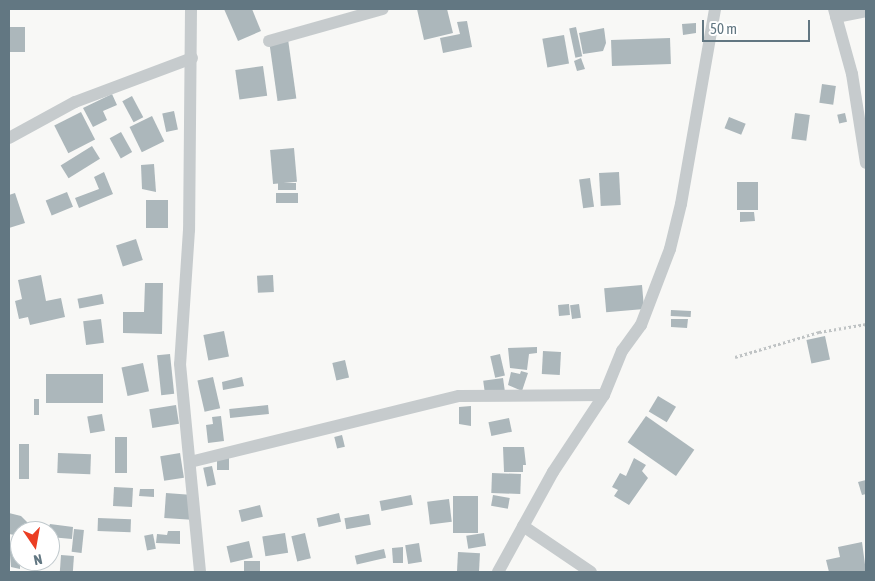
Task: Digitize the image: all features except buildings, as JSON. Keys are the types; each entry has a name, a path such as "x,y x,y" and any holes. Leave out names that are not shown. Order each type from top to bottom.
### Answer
{"street":[{"path":"191,9 189,230 180,364 200,572"},
{"path":"269,41 383,9"},
{"path":"498,572 553,472 604,395 622,351 641,325 670,249 681,204 715,9"},
{"path":"866,11 835,13 852,74 866,164"},
{"path":"9,138 75,102 192,58"},
{"path":"190,462 459,396 604,395"},
{"path":"523,526 591,572"}],"path":[{"path":"735,357 819,332 866,324"}]}
